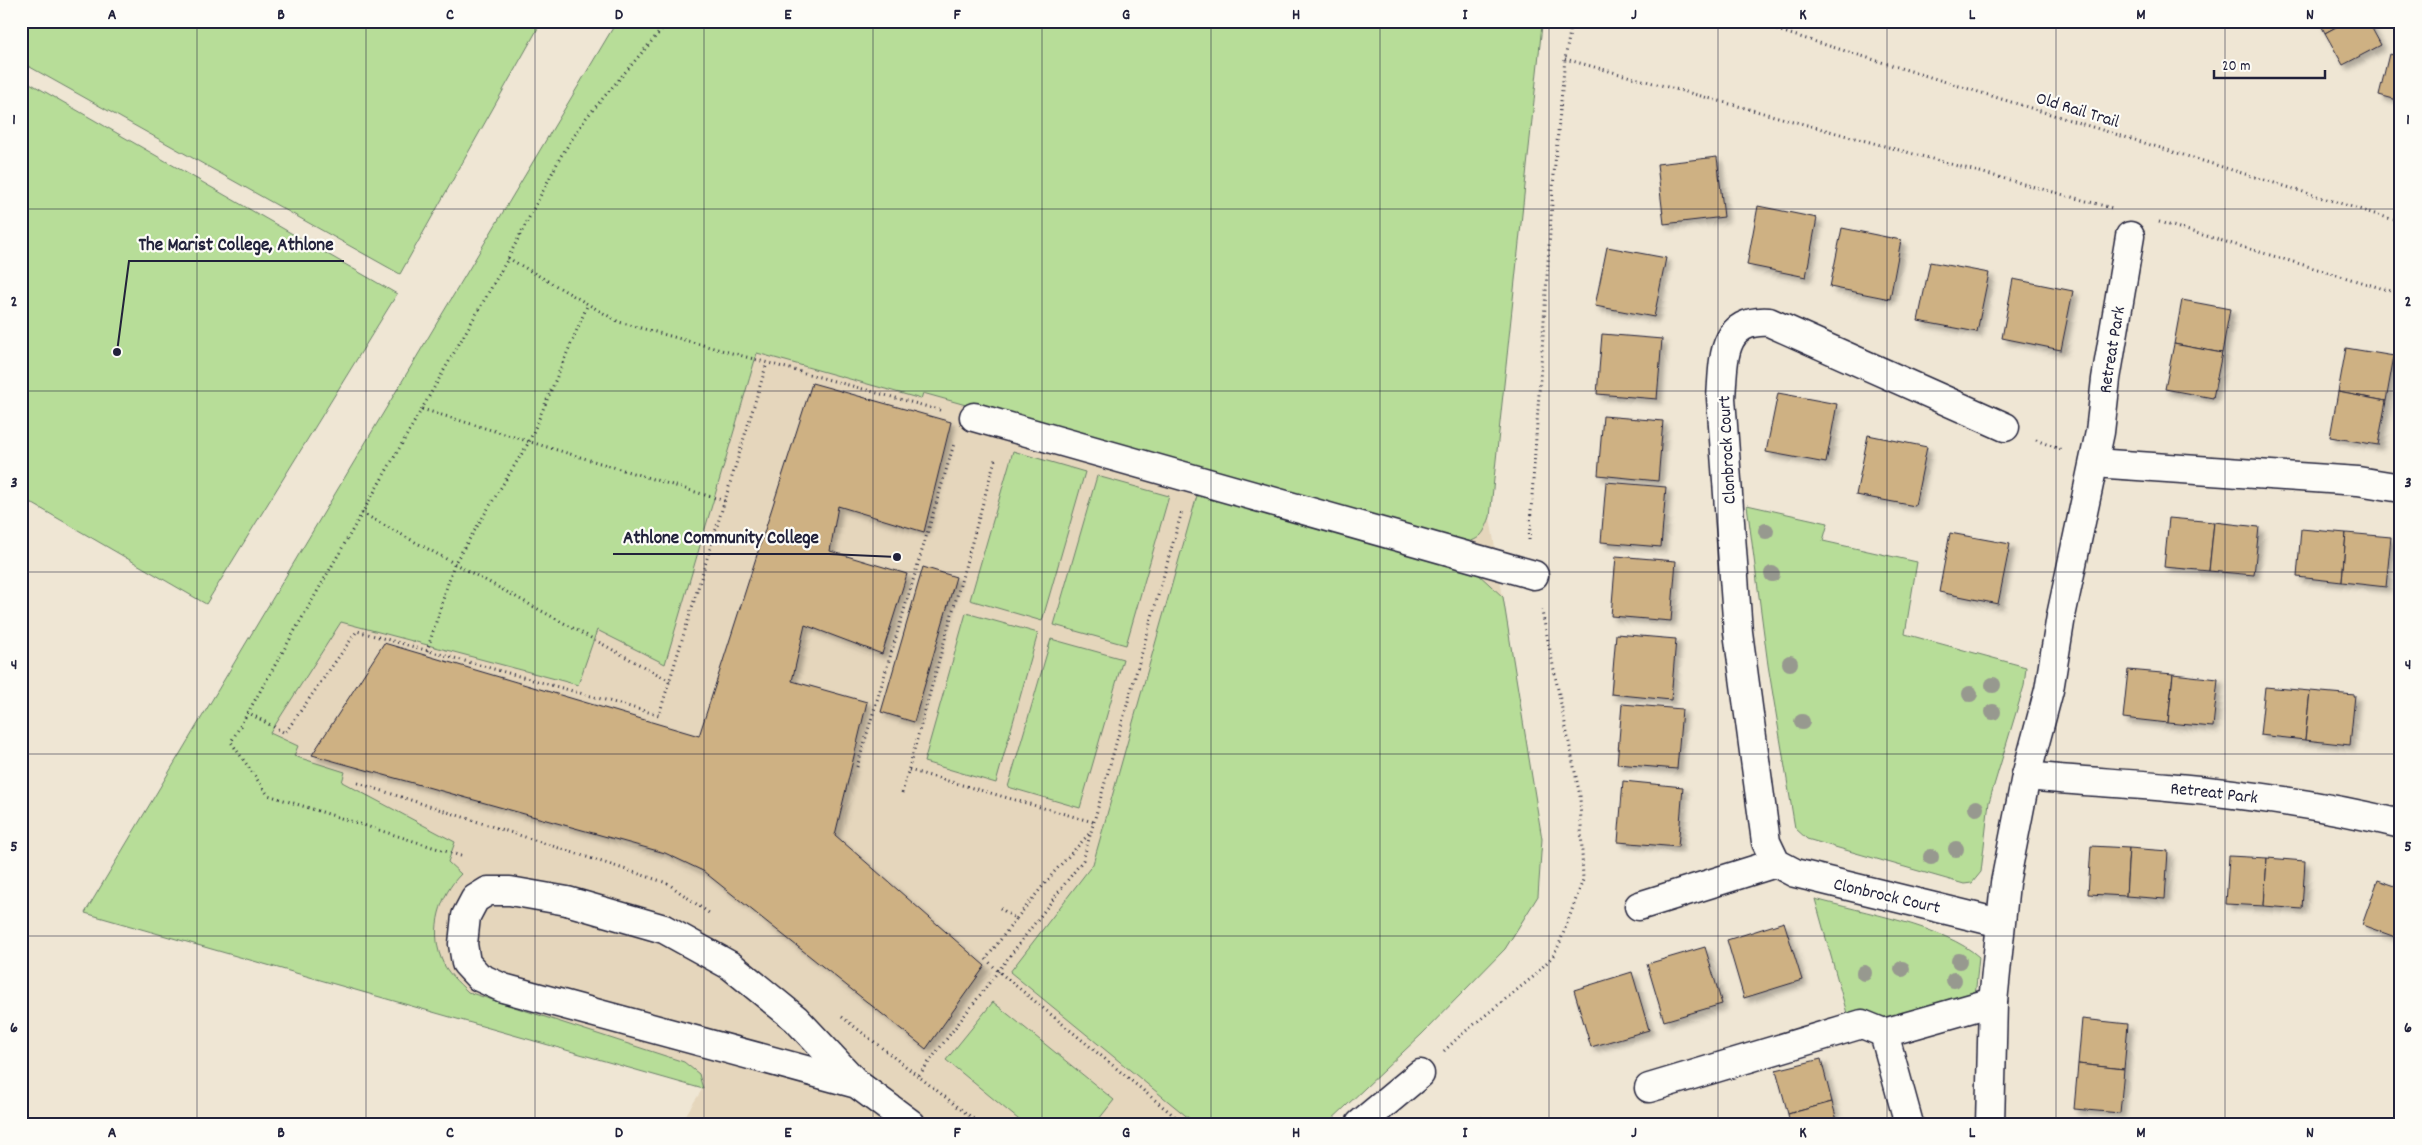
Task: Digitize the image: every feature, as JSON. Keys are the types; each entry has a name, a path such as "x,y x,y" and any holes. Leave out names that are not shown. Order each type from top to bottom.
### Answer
{"street":[{"name":"Retreat Park","path":"1990,1124 1993,1002 2000,923 2007,873 2026,776 2049,690 2061,616 2094,463 2130,236"},
{"name":"Clonbrock Court","path":"2000,923 1795,873 1776,863 1764,834 1738,632 1721,398 1724,362 1733,334 1739,327 1747,322 1769,322 2005,427"},
{"path":"969,416 1192,476 1534,575"},
{"path":"2094,463 2358,481 2401,488"},
{"name":"Retreat Park","path":"2026,776 2168,787 2261,798 2340,809 2401,824"},
{"path":"1639,906 1776,863"},
{"path":"857,1084 503,988 479,977 466,963 463,944 466,916 475,900 488,891 510,891 567,901 664,929 731,966 796,1020 857,1084 911,1124"},
{"path":"1649,1088 1862,1024 1884,1032 1993,1002"},
{"path":"1884,1032 1909,1124"},
{"path":"1360,1124 1420,1074"}],"path":[{"path":"461,856 268,795 231,742 508,258 560,156 586,118 668,21"},
{"name":"Old Rail Trail","path":"1748,21 2401,222"},
{"path":"1566,59 2117,209"},
{"path":"2154,220 2401,294"},
{"path":"508,258 618,322 920,406 969,416 857,767"},
{"path":"427,651 454,564 529,442 588,304"},
{"path":"247,712 285,733 357,631 659,715 768,363"},
{"path":"422,409 725,501"},
{"path":"902,793 1004,425"},
{"path":"2005,427 2094,463"},
{"path":"919,1076 1082,860 1192,476"},
{"path":"362,513 670,681"},
{"path":"909,770 1093,822"},
{"path":"1090,834 1055,871 986,958 998,971 1184,1124"},
{"path":"1000,908 1016,919"}],"shaded area":[{"path":"617,21 1529,21 1542,25 1490,517 1542,839 1538,896 1505,949 1422,1034 1327,1124 680,1124 703,1088 85,913"}],"green space":[{"path":"21,21 542,21 400,274 21,62"},
{"path":"617,21 1529,21 1542,25 1490,517 1481,535 1474,540 1463,544 923,393 921,399 757,353 665,664 597,630 578,685 341,622 270,733 298,746 294,756 345,772 342,782 455,842 448,862 461,874 447,892 437,924 438,947 443,963 449,972 468,992 684,1062 699,1074 703,1089 85,913"},
{"path":"21,78 397,294 206,604 21,497"},
{"path":"1013,451 1085,472 1042,621 970,600"},
{"path":"1097,476 1169,496 1126,645 1054,625"},
{"path":"1198,492 1477,573 1503,597 1542,839 1538,896 1505,949 1422,1034 1327,1124 1196,1124 1010,972 1093,864"},
{"path":"1747,505 1828,523 1823,541 1917,562 1905,634 2026,667 2024,686 1989,802 1981,872 1972,883 1964,884 1807,839 1795,828 1768,665"},
{"path":"966,613 1038,633 996,783 924,762"},
{"path":"1051,639 1123,659 1080,808 1008,787"},
{"path":"1815,899 1902,921 1924,928 1964,946 1979,957 1975,997 1884,1019 1848,1017"},
{"path":"993,1002 1114,1100 1095,1124 1024,1124 946,1060"}],"building":[{"path":"2319,21 2347,21 2325,33"},
{"path":"2347,21 2368,21 2381,45 2343,65 2325,33"},
{"path":"2389,54 2401,56 2401,101 2379,95"},
{"path":"1717,157 1724,217 1664,224 1657,164"},
{"path":"1758,206 1817,218 1806,277 1747,265"},
{"path":"1842,228 1901,240 1890,299 1830,287"},
{"path":"1607,247 1666,258 1654,317 1595,306"},
{"path":"1930,262 1989,273 1977,332 1918,321"},
{"path":"2013,279 2073,291 2061,350 2002,338"},
{"path":"2182,300 2230,309 2222,353 2174,344"},
{"path":"1602,334 1662,339 1657,399 1597,394"},
{"path":"2174,344 2222,353 2213,398 2165,389"},
{"path":"2346,348 2394,356 2386,401 2338,392"},
{"path":"812,383 951,422 924,532 838,506 830,551 907,574 882,654 805,625 792,681 867,702 835,835 985,966 926,1049 703,871 665,853 312,755 384,643 699,736"},
{"path":"2338,392 2386,401 2378,445 2330,437"},
{"path":"1778,393 1837,404 1826,463 1766,452"},
{"path":"1603,416 1663,421 1658,481 1598,475"},
{"path":"1868,435 1927,447 1915,506 1856,495"},
{"path":"1606,482 1666,487 1661,547 1601,542"},
{"path":"2169,518 2214,522 2209,571 2164,567"},
{"path":"2214,522 2259,527 2254,575 2209,571"},
{"path":"2301,529 2346,533 2342,582 2297,577"},
{"path":"1950,533 2010,544 1998,604 1939,592"},
{"path":"2346,533 2391,537 2386,587 2342,582"},
{"path":"1616,556 1676,561 1671,621 1611,616"},
{"path":"923,567 956,577 914,722 881,712"},
{"path":"1616,634 1676,639 1671,700 1611,694"},
{"path":"2128,670 2173,674 2168,723 2123,718"},
{"path":"2173,674 2218,679 2213,727 2168,723"},
{"path":"2265,687 2310,691 2305,740 2260,735"},
{"path":"2310,691 2355,695 2350,745 2305,740"},
{"path":"1622,704 1682,709 1677,769 1617,764"},
{"path":"1623,781 1683,787 1678,847 1618,842"},
{"path":"2091,846 2129,848 2126,896 2088,894"},
{"path":"2129,848 2168,851 2165,899 2126,896"},
{"path":"2229,856 2267,858 2264,906 2226,904"},
{"path":"2267,858 2305,861 2302,909 2264,906"},
{"path":"2378,880 2401,888 2401,929 2398,938 2362,925"},
{"path":"1784,922 1802,980 1744,998 1727,940"},
{"path":"1705,947 1722,1004 1664,1021 1647,964"},
{"path":"1632,972 1649,1030 1591,1047 1574,990"},
{"path":"2082,1019 2128,1024 2124,1069 2078,1064"},
{"path":"1821,1059 1832,1102 1788,1114 1776,1070"},
{"path":"2078,1064 2124,1069 2120,1113 2074,1109"},
{"path":"1832,1102 1838,1124 1790,1124 1788,1114"},
{"path":"1481,1117 1491,1124 1476,1124"}],"place":[{"name":"The Marist College, Athlone","path":"117,352"},
{"name":"Athlone Community College","path":"897,557"}]}
